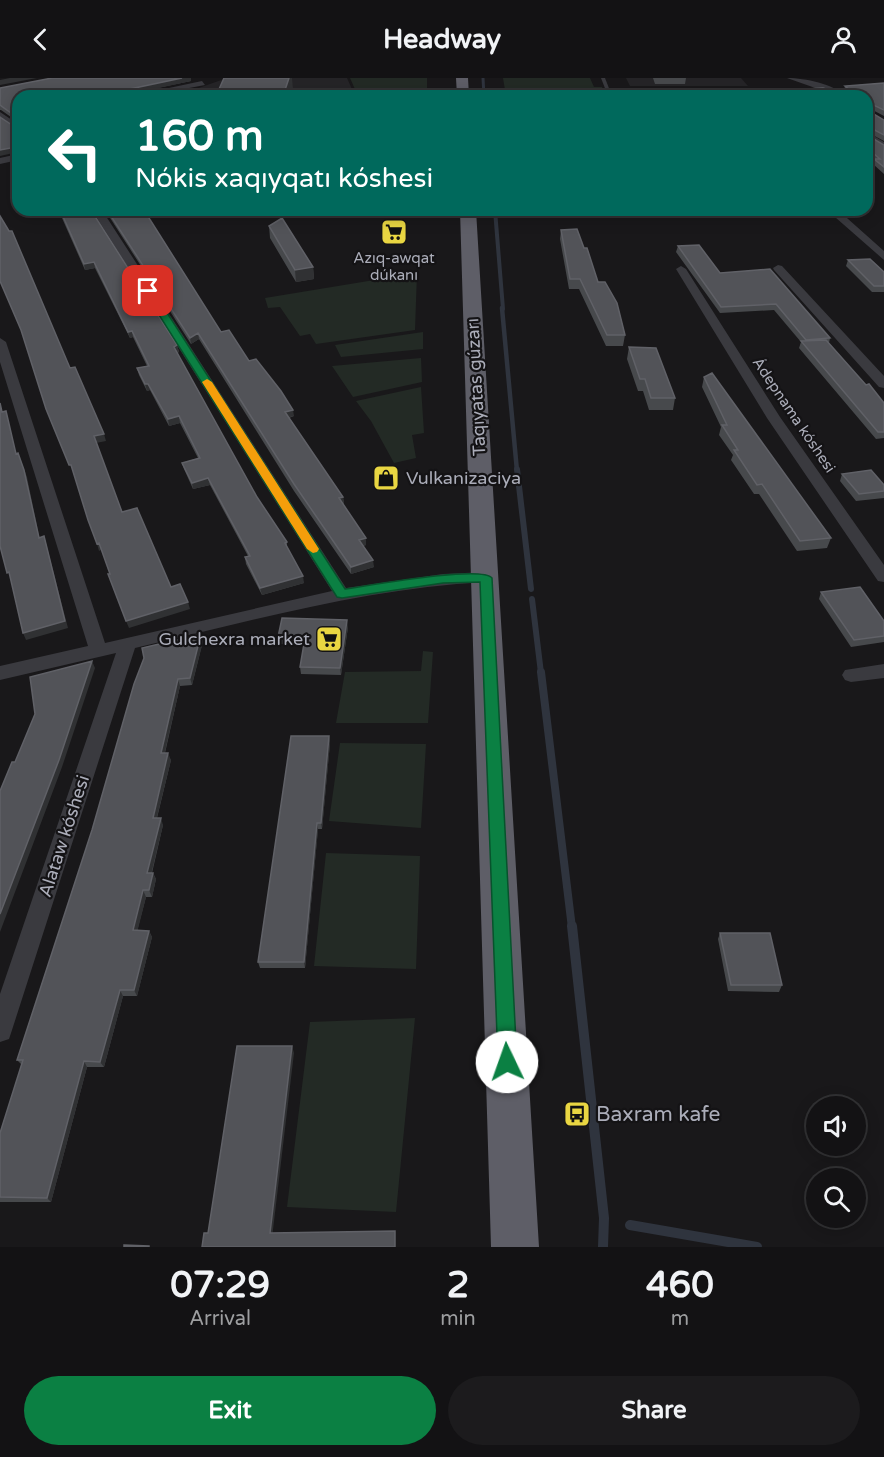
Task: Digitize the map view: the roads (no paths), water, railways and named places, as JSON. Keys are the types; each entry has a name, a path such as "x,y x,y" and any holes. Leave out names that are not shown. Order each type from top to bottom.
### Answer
{"highway":[{"name":"Taqıyatas gúzarı","path":"468,216 515,1247"}],"street":[{"path":"789,78 805,90"},
{"path":"789,78 833,90"},
{"path":"166,90 202,83"},
{"path":"0,114 4,121"},
{"path":"101,216 342,594"},
{"path":"839,216 884,257"},
{"path":"864,239 884,237"},
{"path":"778,268 884,384"},
{"name":"Ádepnama kóshesi","path":"681,269 774,418 884,577"},
{"path":"0,342 98,649"},
{"path":"0,673 342,594 443,579 486,578"},
{"name":"Alataw kóshesi","path":"0,1030 128,642"},
{"path":"851,675 884,671"}],"waterway":[{"path":"483,78 484,90"},
{"path":"495,216 503,309"},
{"path":"502,308 517,471"},
{"path":"517,469 531,589"},
{"path":"532,599 541,673"},
{"path":"541,672 572,928"},
{"path":"572,926 604,1218 603,1247"},
{"path":"630,1225 757,1247"}],"place":[{"name":"Azıq-awqat dúkanı","path":"394,232"},
{"name":"Vulkanizaciya","path":"386,478"},
{"name":"Gulchexra market","path":"329,639"},
{"name":"Baxram kafe","path":"577,1114"}]}
